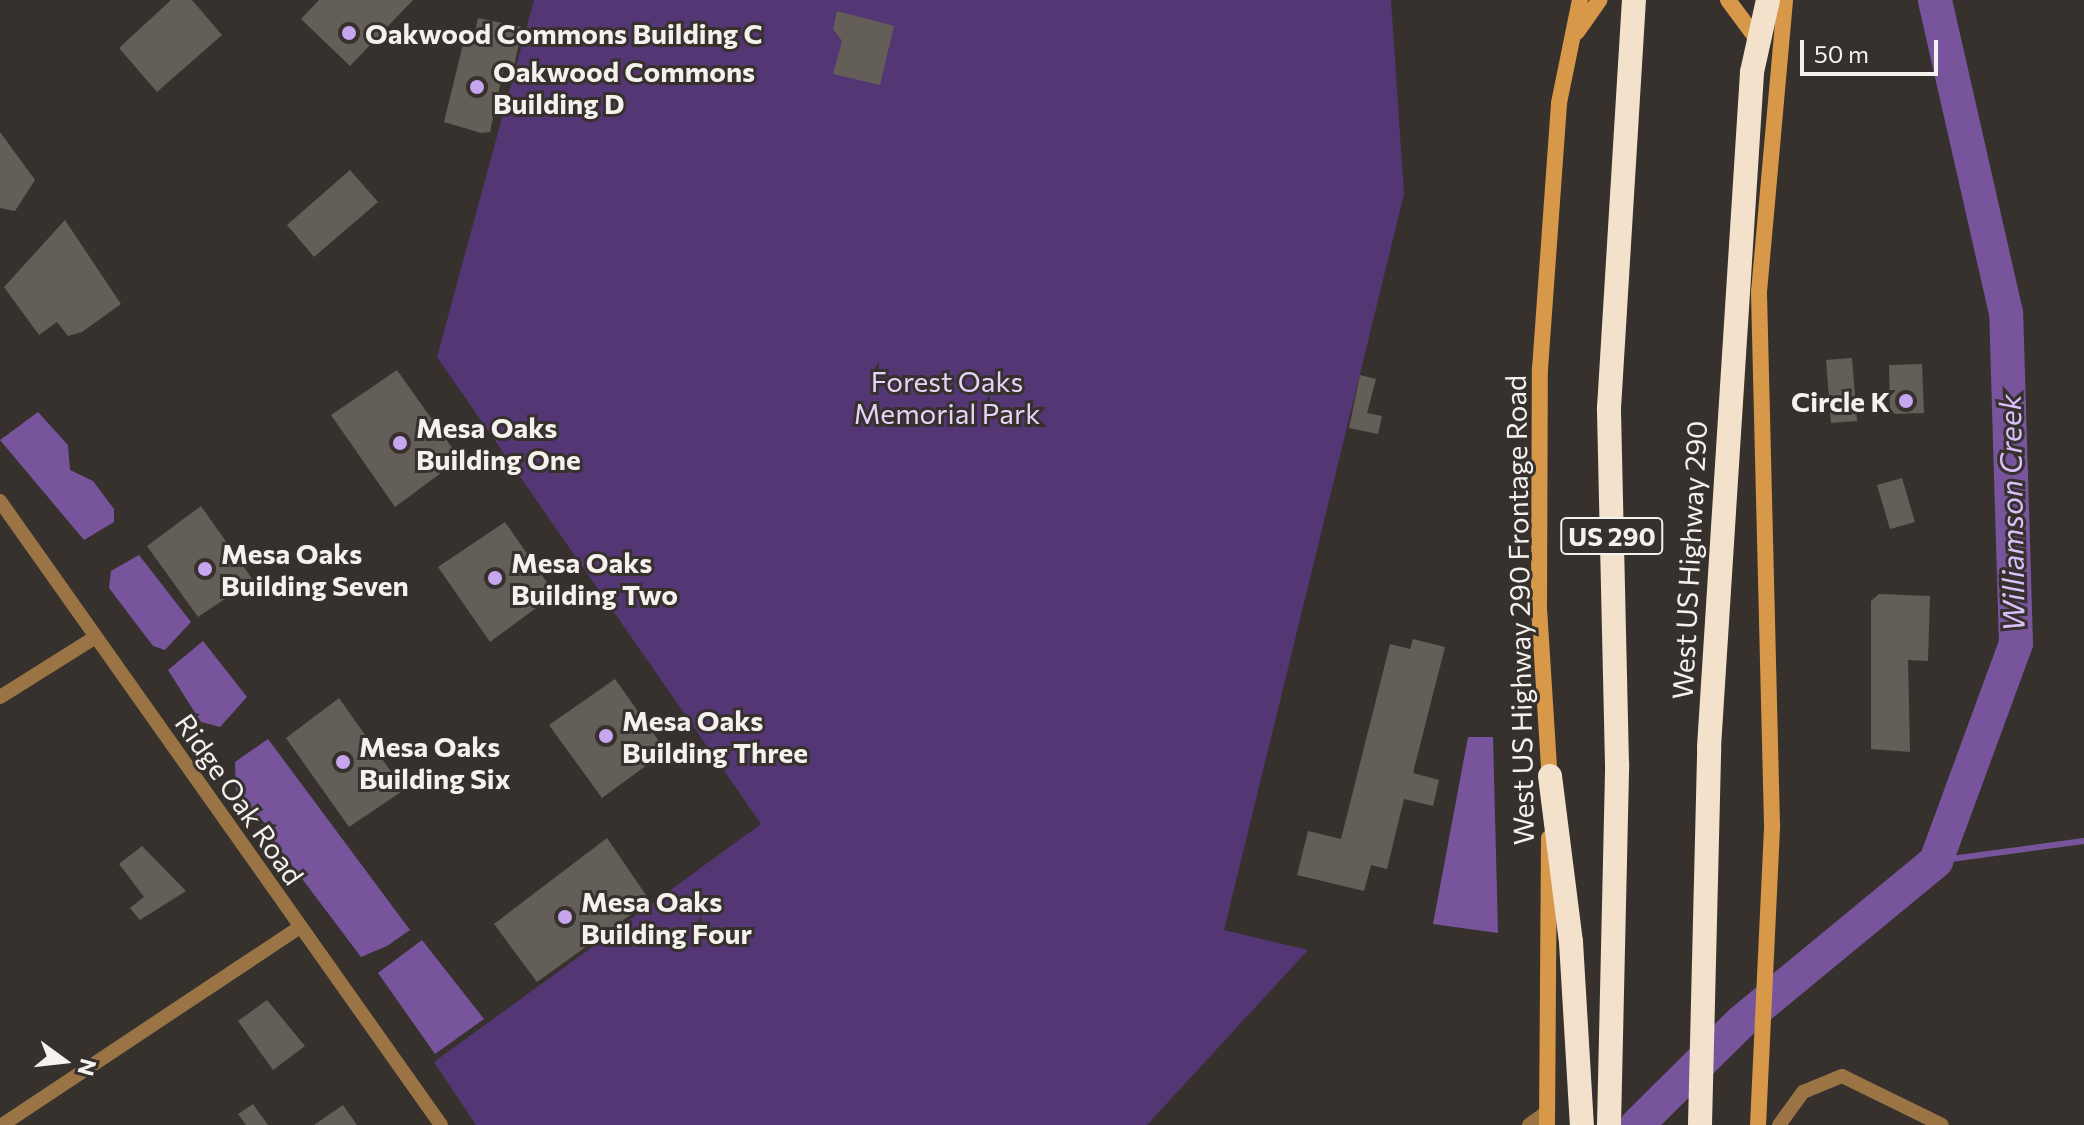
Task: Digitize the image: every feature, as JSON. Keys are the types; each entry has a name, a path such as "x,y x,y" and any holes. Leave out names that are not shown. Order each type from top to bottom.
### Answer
{"highway":[{"name":"US 290","path":"1609,1125 1617,764 1609,408 1634,0"},
{"name":"West US Highway 290","path":"1700,1125 1709,747 1730,347 1752,72 1768,0"},
{"path":"1550,776 1571,942 1582,1116"}],"main road":[{"path":"1572,40 1599,0"},
{"path":"1728,0 1756,36 1774,85"},
{"path":"1758,1125 1769,898 1766,443 1759,292 1774,85 1785,0"},
{"path":"1780,40 1795,0"},
{"name":"West US Highway 290 Frontage Road","path":"1547,1118 1550,776 1539,610 1540,369 1559,103 1579,2"}],"street":[{"name":"Ridge Oak Road","path":"0,501 441,1125"},
{"path":"0,697 94,638"},
{"path":"2,1125 299,928"},
{"path":"1779,1125 1803,1092 1842,1076 1942,1125"},
{"path":"1529,1125 1547,1118"}],"green space":[{"name":"Forest Oaks Memorial Park","path":"534,0 1391,0 1404,194 1224,930 1308,950 1147,1125 476,1125 434,1062 761,824 437,357"}],"shaded area":[{"path":"38,412 68,445 70,470 93,481 114,509 114,522 84,540 0,440"},
{"path":"139,555 191,622 165,650 153,646 109,588 111,571"},
{"path":"203,641 247,697 220,727 201,722 168,670"},
{"path":"1468,737 1493,737 1498,933 1433,924"},
{"path":"268,739 410,930 387,946 361,957 236,791 235,762"},
{"path":"422,940 484,1019 435,1054 378,973"}],"building":[{"path":"171,0 192,0 222,35 157,92 119,48"},
{"name":"Oakwood Commons Building C","path":"319,0 413,0 350,66 301,19"},
{"path":"837,11 894,26 880,85 833,74 842,41 833,29"},
{"name":"Oakwood Commons Building D","path":"478,18 523,27 513,70 504,67 490,132 481,133 444,122 464,40 473,42"},
{"path":"0,132 35,180 15,211 0,208"},
{"path":"350,170 378,202 314,257 287,225"},
{"path":"65,220 121,304 82,332 68,336 57,322 39,335 4,287"},
{"name":"Circle K","path":"1852,358 1857,421 1831,423 1826,360"},
{"name":"Circle K","path":"1922,364 1924,413 1890,414 1889,365"},
{"name":"Mesa Oaks Building One","path":"397,370 460,459 395,507 331,415"},
{"path":"1360,375 1376,379 1367,413 1382,416 1378,434 1349,428"},
{"path":"1902,478 1915,522 1890,529 1877,485"},
{"name":"Mesa Oaks Building Seven","path":"201,506 253,580 198,617 147,546"},
{"name":"Mesa Oaks Building Two","path":"505,522 555,594 490,642 438,567"},
{"path":"1879,594 1930,596 1928,661 1908,660 1910,752 1871,749 1871,601"},
{"path":"1413,639 1445,647 1413,773 1439,780 1433,806 1404,799 1387,869 1371,865 1364,891 1297,875 1308,831 1341,839 1390,644 1410,649"},
{"name":"Mesa Oaks Building Three","path":"615,679 666,751 602,798 549,725"},
{"name":"Mesa Oaks Building Six","path":"339,698 404,790 349,827 286,738"},
{"name":"Mesa Oaks Building Four","path":"607,838 650,901 537,982 494,924"},
{"path":"142,846 186,891 140,920 130,908 144,897 119,864"},
{"path":"267,1000 305,1046 273,1070 238,1021"},
{"path":"253,1104 268,1125 246,1125 238,1114"},
{"path":"343,1105 357,1125 314,1125"}],"waterway":[{"name":"Williamson Creek","path":"1637,1125 1741,1022 1936,861 2016,644 2006,313 1935,0"},
{"path":"1936,861 2084,841"}],"place":[{"name":"Oakwood Commons Building C","path":"349,33"},
{"name":"Oakwood Commons Building D","path":"477,87"},
{"name":"Circle K","path":"1906,401"},
{"name":"Mesa Oaks Building One","path":"400,443"},
{"name":"Mesa Oaks Building Seven","path":"205,569"},
{"name":"Mesa Oaks Building Two","path":"495,578"},
{"name":"Mesa Oaks Building Three","path":"606,736"},
{"name":"Mesa Oaks Building Six","path":"343,762"},
{"name":"Mesa Oaks Building Four","path":"565,917"}]}
